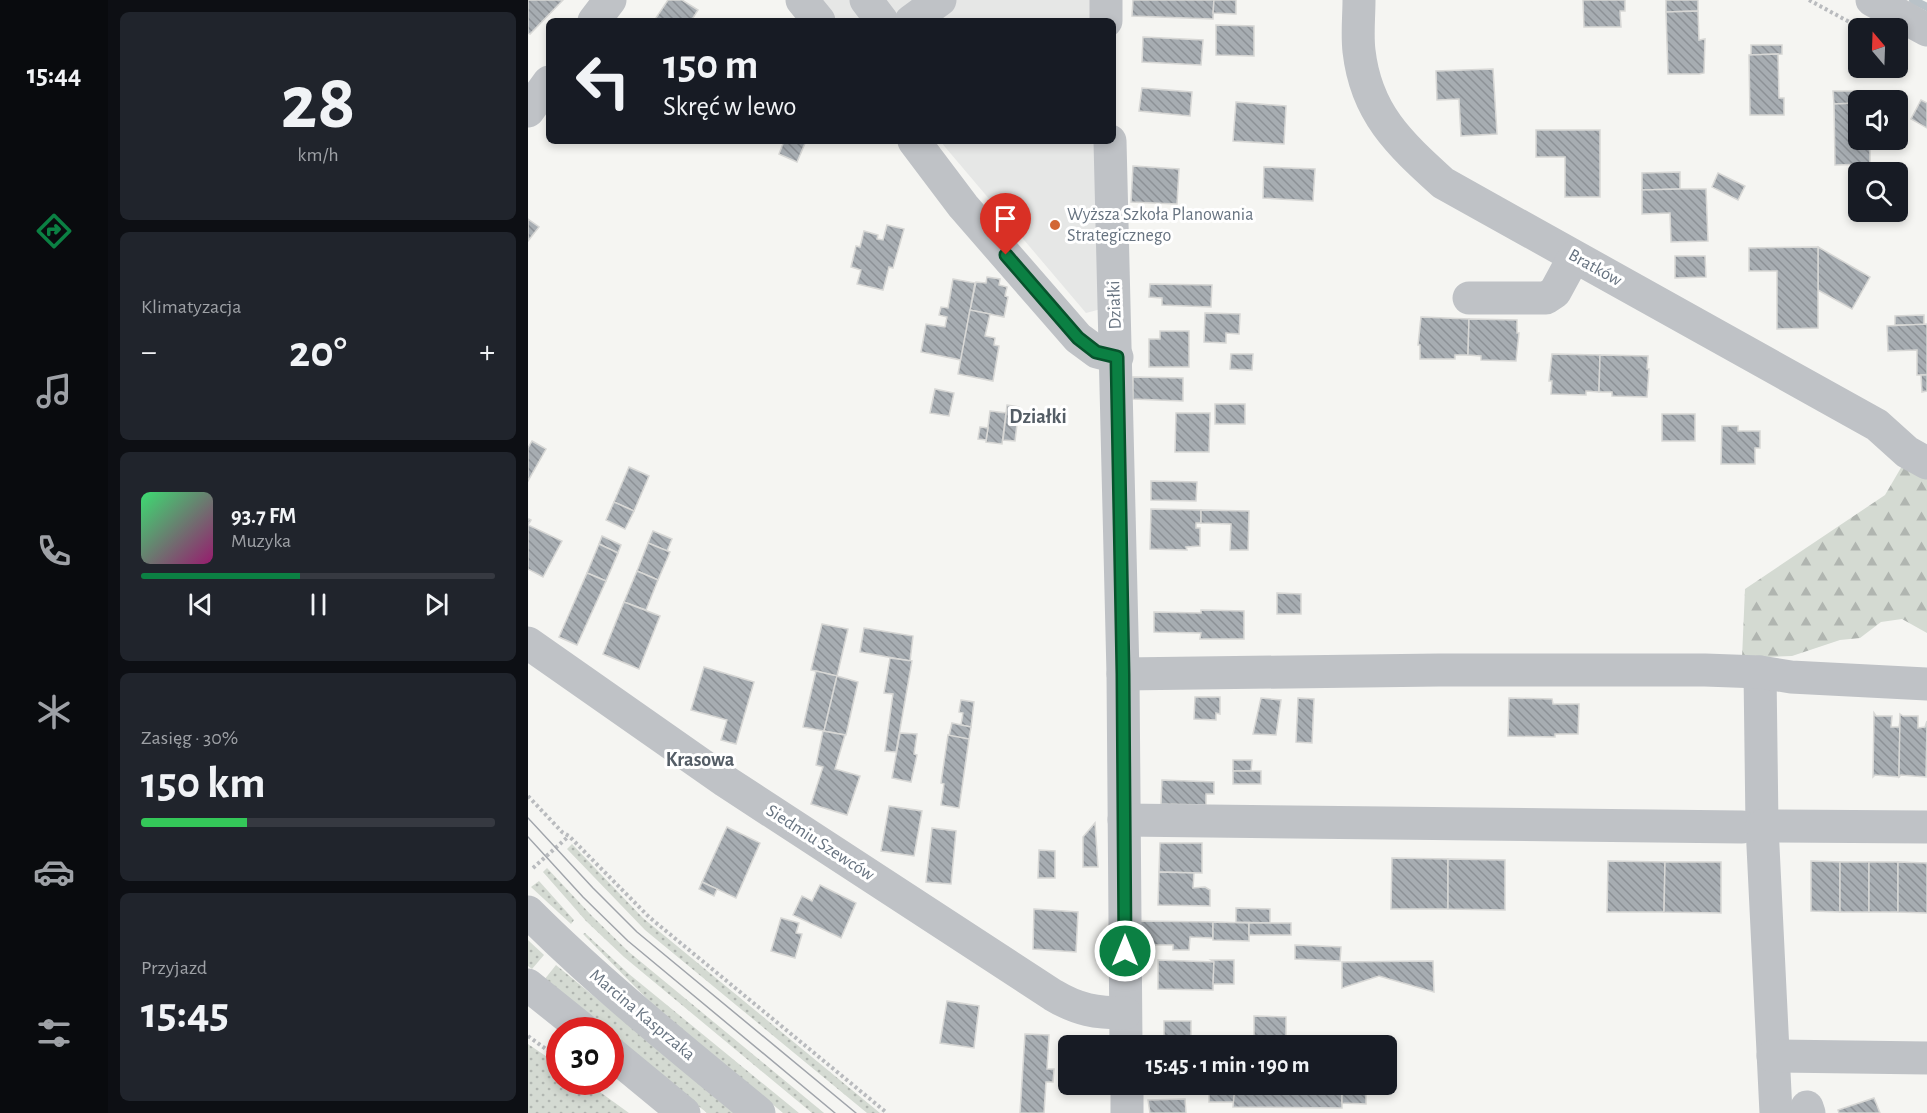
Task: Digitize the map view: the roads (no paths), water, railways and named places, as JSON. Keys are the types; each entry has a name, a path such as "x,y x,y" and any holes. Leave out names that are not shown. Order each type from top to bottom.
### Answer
{"street":[{"path":"596,18 610,0"},
{"path":"802,0 817,18"},
{"path":"866,0 880,18"},
{"path":"1106,0 1106,18"},
{"name":"Bratków","path":"1359,0 1359,49 1363,75 1379,116 1416,159 1443,183 1877,425 1907,452 1927,464"},
{"path":"1872,0 1927,30"},
{"path":"528,111 546,86"},
{"path":"916,144 963,206 1078,338 1096,352 1117,357"},
{"name":"Działki","path":"1110,144 1123,674 1126,1035"},
{"path":"1470,298 1546,298 1555,292 1574,257"},
{"name":"Siedmiu Szewców","path":"528,644 725,781 1053,995 1072,1006 1088,1011 1125,1013"},
{"path":"1123,674 1439,670 1760,672 1791,677 1927,684"},
{"path":"1760,672 1752,826 1774,1067 1797,1111"},
{"path":"1124,820 1927,827"},
{"name":"Marcina Kasprzaka","path":"528,912 563,947 644,1019 759,1113"},
{"path":"528,985 568,1017"},
{"path":"1774,1067 1927,1058"},
{"path":"624,1064 684,1113"},
{"path":"1774,1067 1927,1080"},
{"path":"1127,1095 1127,1113"}],"waterway":[{"path":"1913,0 1927,7"}],"tram line":[{"path":"528,818 637,932 856,1113"},
{"path":"528,837 583,897 628,941 835,1113"}],"place":[{"name":"Wyższa Szkoła Planowania Strategicznego","path":"1055,225"}],"district":[{"name":"Działki","path":"1038,417"},
{"name":"Krasowa","path":"700,760"}]}
